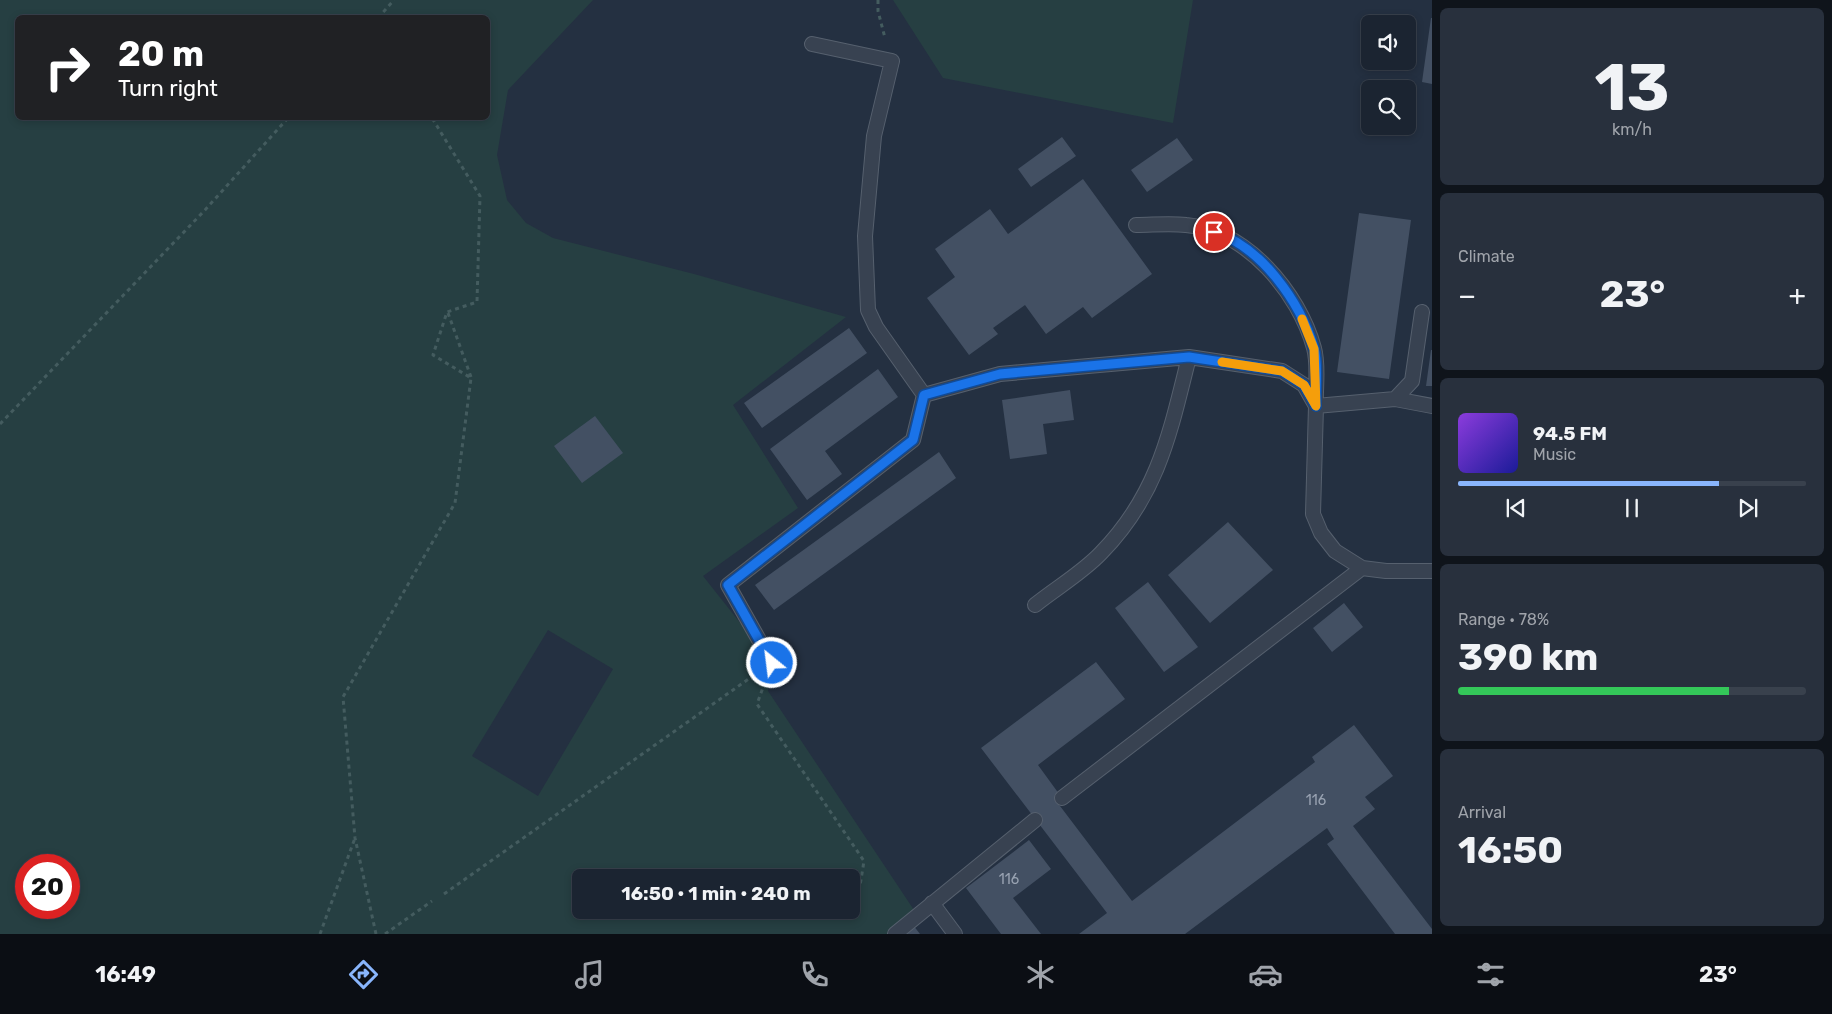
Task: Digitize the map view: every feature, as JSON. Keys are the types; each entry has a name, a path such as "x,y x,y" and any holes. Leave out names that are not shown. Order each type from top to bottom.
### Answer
{"lane":[{"path":"772,663 728,585 913,440 924,395 876,327 868,310 865,236 874,136 892,61 812,44"},
{"path":"1136,225 1187,225 1226,236 1267,267 1294,301 1314,349 1316,406 1313,514 1321,533 1335,551 1362,568 1386,571 1432,571"},
{"path":"1395,399 1412,382 1422,312"},
{"path":"924,395 1000,374 1189,357 1282,371 1304,385 1316,406"},
{"path":"1035,605 1101,554 1140,507 1166,450 1189,357"},
{"path":"1316,406 1357,400 1395,399 1432,406"},
{"path":"1062,798 1362,568"},
{"path":"895,934 1035,820"},
{"path":"932,903 954,934"}],"path":[{"path":"381,15 394,0"},
{"path":"878,0 878,11 892,61"},
{"path":"0,424 205,210 286,120"},
{"path":"433,120 480,196 476,302 447,312"},
{"path":"447,312 433,355 471,378"},
{"path":"376,934 355,838 343,697 456,503 471,378 447,312"},
{"path":"772,663 757,704 864,861 860,886"},
{"path":"444,894 772,663"},
{"path":"320,934 355,838"},
{"path":"385,934 432,901"}],"green space":[{"path":"0,0 593,0 508,90 497,155 507,200 526,223 553,238 694,274 846,317 733,405 798,508 703,576 772,663 768,691 916,913 889,934 0,934","holes":["548,630 613,669 538,796 472,756"]},
{"path":"893,0 1193,0 1173,123 943,78"}],"building":[{"path":"1432,18 1432,84 1422,82"},
{"path":"1062,137 1076,156 1031,187 1018,169"},
{"path":"1177,138 1193,160 1147,192 1131,170"},
{"path":"1083,179 1152,274 1092,318 1083,307 1046,334 1025,305 993,328 998,334 969,355 927,298 955,277 935,249 990,209 1008,234"},
{"path":"1359,213 1411,220 1389,379 1337,372"},
{"path":"849,328 867,353 762,428 744,403"},
{"path":"1431,350 1432,386 1426,386"},
{"path":"878,369 898,397 825,451 842,474 807,500 770,449"},
{"path":"1070,390 1074,420 1043,424 1047,454 1010,459 1002,400"},
{"path":"595,416 623,453 582,483 554,446"},
{"path":"939,452 956,478 774,610 755,585"},
{"path":"1228,522 1273,570 1210,623 1168,575"},
{"path":"1148,582 1198,647 1164,672 1115,608"},
{"path":"1344,603 1363,627 1332,652 1313,628"},
{"path":"1096,662 1125,699 1038,765 1062,798 1057,802 1132,901 1315,762 1312,757 1354,725 1393,776 1365,797 1375,809 1353,826 1432,929 1432,934 1395,934 1327,844 1334,839 1327,828 1185,934 1079,934 1107,913 981,748"},
{"path":"1029,840 1051,869 1013,898 1041,934 1001,934 966,888"},
{"path":"913,925 920,934 901,934"}],"slow traffic":[{"path":"1222,362 1282,371 1304,385 1316,406 1314,349 1302,319"}],"route":[{"path":"772,663 728,585 913,440 924,395 1000,374 1189,357 1282,371 1304,385 1316,406 1314,349 1294,301 1267,267 1226,236 1214,232"}]}
